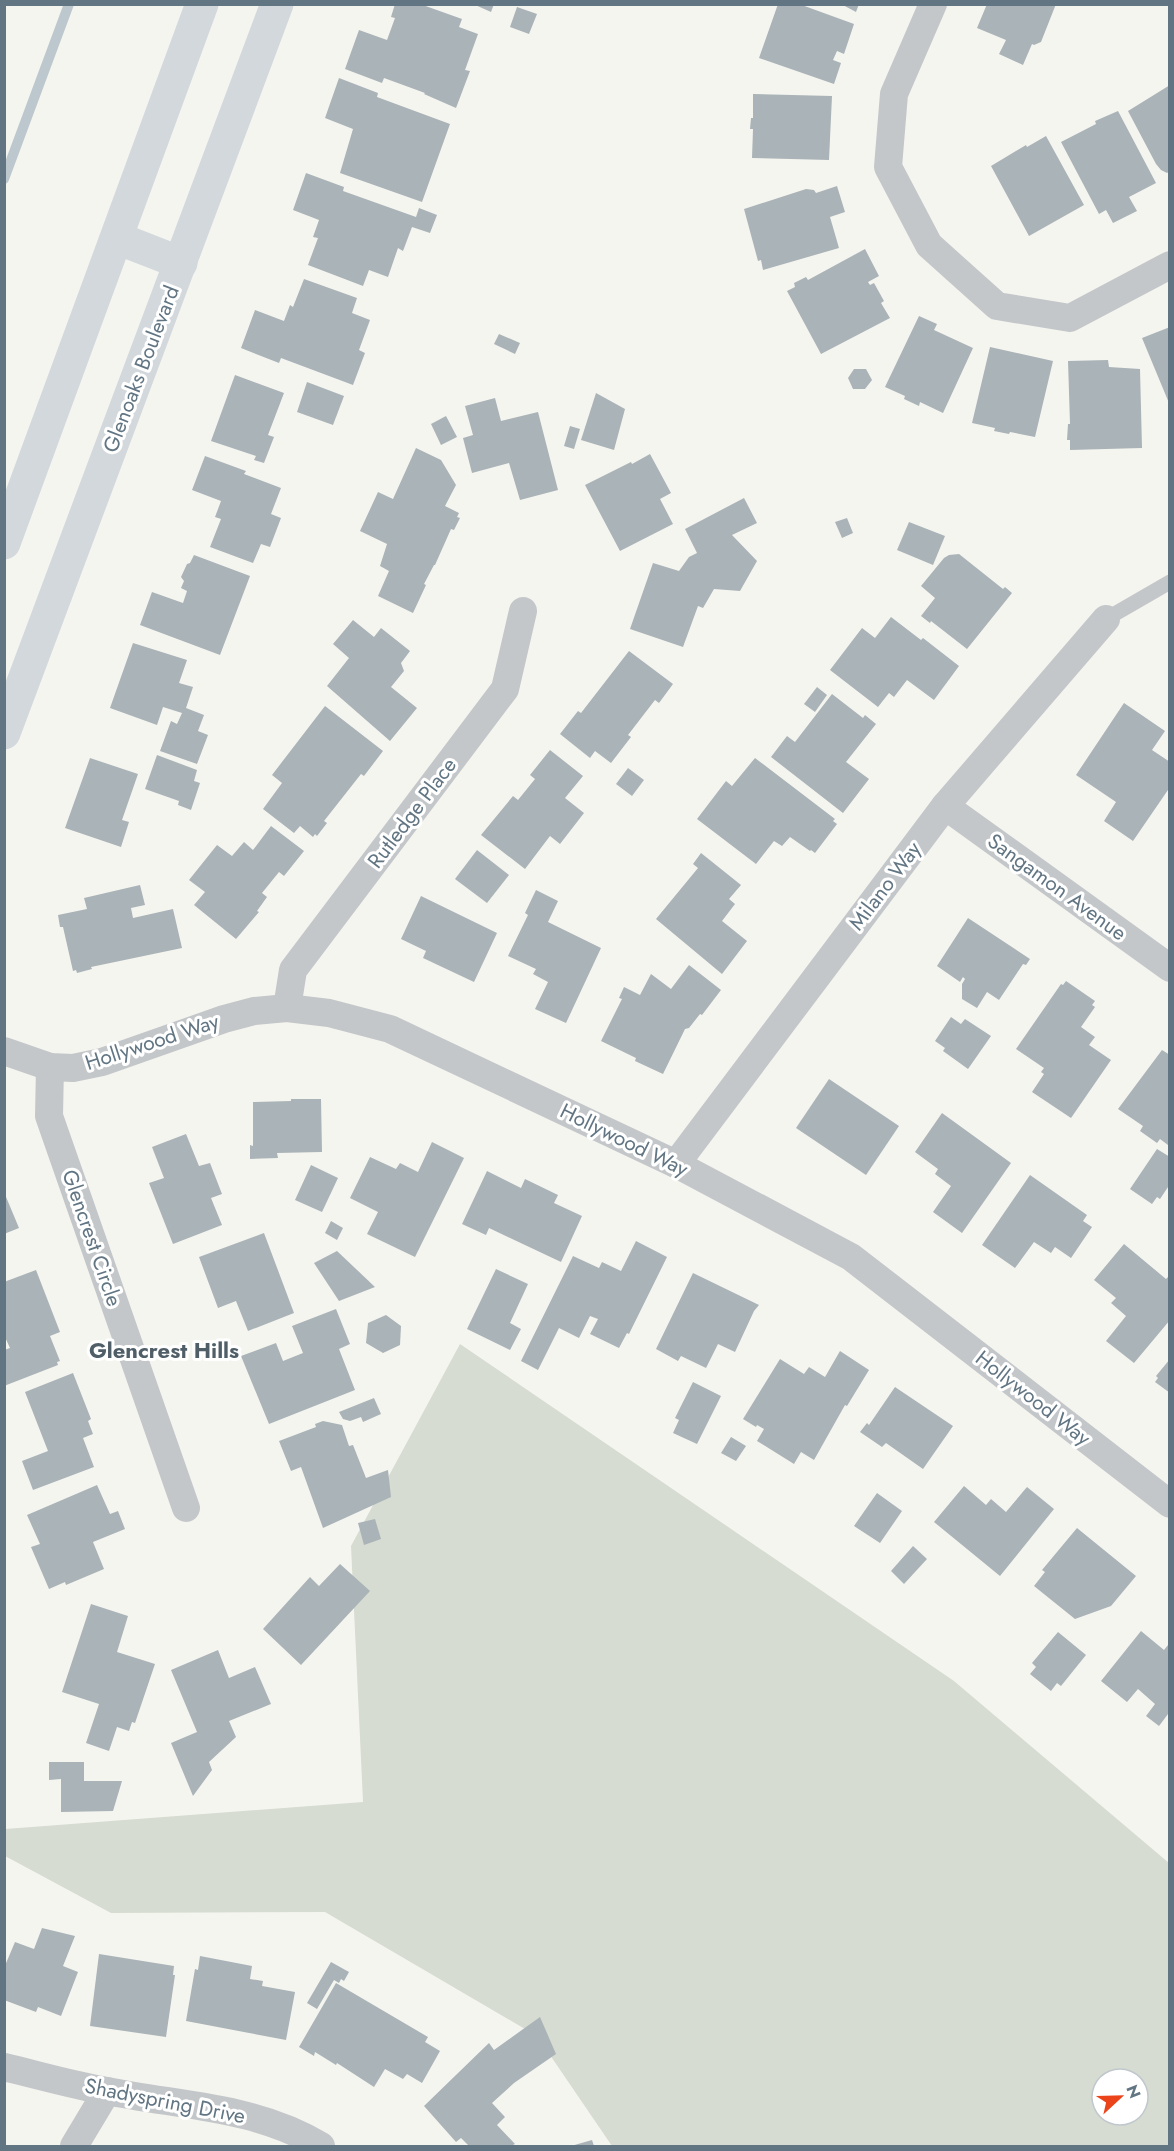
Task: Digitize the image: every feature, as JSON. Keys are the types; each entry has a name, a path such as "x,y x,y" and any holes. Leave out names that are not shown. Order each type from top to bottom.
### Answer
{"main road":[{"path":"4,543 202,4"},
{"name":"Glenoaks Boulevard","path":"4,733 277,4"},
{"path":"117,238 181,263"}],"street":[{"path":"933,4 894,94 888,167 929,245 997,306 1070,318 1170,265"},
{"name":"Rutledge Place","path":"287,1008 293,970 505,689 523,611"},
{"name":"Milano Way","path":"676,1164 945,806 1106,619"},
{"name":"Sangamon Avenue","path":"945,806 1170,968"},
{"name":"Hollywood Way","path":"4,1051 50,1067 73,1068 102,1062 224,1019 254,1011 287,1008 329,1013 390,1029 676,1164 851,1257 1170,1504"},
{"name":"Glencrest Circle","path":"50,1067 49,1116 186,1508"},
{"name":"Shadyspring Drive","path":"4,2067 107,2091 226,2109 300,2134 321,2146"},
{"path":"74,2146 107,2091"}],"lane":[{"path":"1106,619 1170,582"}],"shaded area":[{"path":"460,1344 954,1681 1169,1863 1169,2146 612,2146 537,2036 325,1912 111,1913 5,1856 5,1829 363,1802 351,1546"}],"building":[{"path":"395,4 420,4 462,19 459,27 478,34 465,70 470,71 456,108 425,93 384,78 382,83 345,69 359,30 387,40 395,18 391,17"},
{"path":"473,4 494,4 491,12"},
{"path":"778,4 799,4 854,24 844,54 837,51 833,60 841,63 834,84 759,58"},
{"path":"841,4 859,4 856,12"},
{"path":"987,4 1056,4 1041,42 1032,44 1023,65 999,54 1006,40 977,28"},
{"path":"517,7 537,14 529,34 510,27"},
{"path":"339,78 378,93 377,97 450,124 422,202 340,173 353,129 325,118"},
{"path":"1170,85 1170,171 1167,173 1156,164 1128,111"},
{"path":"753,94 832,96 829,160 752,158 753,129 750,129 751,118 753,118"},
{"path":"1118,111 1156,183 1129,197 1137,211 1113,223 1106,210 1099,214 1061,142 1096,124 1095,121"},
{"path":"1046,136 1084,205 1029,236 991,166"},
{"path":"306,173 344,187 343,191 416,217 419,208 437,215 430,233 412,227 403,251 398,248 388,277 369,270 363,286 308,265 318,238 313,237 319,220 293,210"},
{"path":"837,186 845,212 830,217 839,248 763,270 761,260 758,261 744,209 806,189 814,190 816,193"},
{"path":"865,249 879,276 868,282 870,285 874,283 884,301 881,303 890,318 821,354 787,291 795,287 794,283 806,277 808,280"},
{"path":"304,279 357,298 352,313 370,320 359,350 365,353 353,385 281,358 279,363 241,348 255,310 284,321 290,305 293,307"},
{"path":"919,316 937,324 934,330 973,348 943,413 920,402 919,406 904,399 905,396 885,387"},
{"path":"1170,327 1170,403 1169,403 1142,338"},
{"path":"499,334 520,343 515,354 494,344"},
{"path":"990,347 1053,361 1035,437 994,431 995,428 972,423"},
{"path":"1108,360 1109,367 1140,369 1142,448 1070,450 1070,440 1067,440 1068,424 1070,424 1068,361"},
{"path":"854,369 866,369 872,380 865,389 853,389 848,378"},
{"path":"235,375 284,393 268,435 274,437 264,463 254,460 256,456 211,441"},
{"path":"307,382 344,396 333,425 297,412"},
{"path":"596,393 625,409 614,450 581,440"},
{"path":"495,398 501,421 538,412 558,490 520,500 509,463 472,473 463,438 473,435 465,406"},
{"path":"446,416 457,437 441,445 431,424"},
{"path":"570,426 580,429 574,449 564,446"},
{"path":"416,448 441,460 456,485 445,506 459,513 457,517 460,518 454,530 451,529 424,584 426,585 413,613 378,596 389,571 380,566 387,544 360,531 378,492 393,499"},
{"path":"650,454 671,493 660,499 673,524 620,551 585,485"},
{"path":"205,456 246,471 244,474 281,488 271,514 281,518 270,547 261,544 253,563 210,547 221,519 215,517 221,501 192,490"},
{"path":"744,498 757,523 732,535 757,561 740,591 714,589 703,608 698,606 683,647 630,629 653,563 679,571 689,557 697,553 685,529"},
{"path":"847,518 853,533 842,538 835,522"},
{"path":"909,522 945,536 933,565 897,550"},
{"path":"959,554 1003,589 1005,587 1012,593 967,649 921,616 935,598 921,586 944,558"},
{"path":"194,555 250,576 220,655 140,625 152,592 183,603 187,591 181,588 184,581 181,577"},
{"path":"891,617 959,666 934,700 907,680 894,697 889,693 878,707 830,670 862,628 875,638"},
{"path":"353,620 374,637 381,628 410,651 401,663 404,671 391,687 417,708 390,741 327,686 349,658 333,644"},
{"path":"133,643 187,660 179,683 193,687 186,708 204,715 198,731 208,735 197,764 160,751 171,721 177,724 182,713 163,707 157,725 110,708"},
{"path":"629,651 673,684 659,703 655,700 628,735 631,737 611,763 595,751 590,758 560,734 578,711 581,713"},
{"path":"817,687 827,695 815,712 804,704"},
{"path":"832,694 863,718 865,715 876,724 846,762 869,779 843,813 771,757 787,736 795,742"},
{"path":"1124,703 1165,731 1152,750 1170,762 1170,787 1133,841 1104,821 1116,802 1076,775"},
{"path":"325,706 383,751 364,776 361,774 324,821 327,823 317,836 315,834 313,837 300,826 294,833 263,809 282,783 272,775"},
{"path":"550,750 583,776 565,798 584,813 560,844 550,836 525,869 481,835 513,796 518,800 535,779 530,775"},
{"path":"157,755 197,770 194,781 200,783 191,810 178,805 179,801 145,789"},
{"path":"90,758 138,774 122,820 129,822 121,847 65,828"},
{"path":"755,758 835,819 833,821 837,824 815,853 790,837 782,846 774,841 756,864 697,819 726,781 732,786"},
{"path":"628,768 644,780 632,796 616,784"},
{"path":"271,826 304,851 284,876 279,872 262,893 267,897 257,911 259,912 236,939 194,905 205,892 189,880 217,845 232,856 244,842 253,850"},
{"path":"477,850 509,875 487,903 455,879"},
{"path":"701,853 741,885 729,899 735,904 722,921 747,941 722,974 656,919 698,868 693,864"},
{"path":"140,885 145,905 131,908 133,918 173,909 182,948 91,967 92,969 77,973 76,970 73,971 58,915 87,909 84,898"},
{"path":"536,890 558,901 548,922 601,948 566,1023 535,1009 548,982 533,974 536,969 508,956 528,915 525,913"},
{"path":"421,896 497,933 474,982 423,958 426,951 401,939"},
{"path":"968,918 1030,959 1026,965 1023,964 999,1000 987,992 977,1008 962,999 962,984 965,979 963,977 960,982 937,966"},
{"path":"689,965 721,990 702,1015 700,1014 689,1028 685,1029 663,1074 601,1041 622,999 619,998 624,987 640,995 651,974 671,989"},
{"path":"1066,981 1095,1001 1092,1005 1095,1007 1081,1027 1095,1037 1089,1045 1111,1060 1071,1118 1032,1092 1044,1074 1041,1072 1044,1068 1016,1049 1061,984 1063,985"},
{"path":"951,1017 961,1024 965,1019 991,1036 968,1069 943,1051 945,1048 935,1041"},
{"path":"1162,1050 1170,1055 1170,1142 1168,1145 1160,1139 1157,1143 1140,1131 1143,1126 1118,1109"},
{"path":"829,1079 899,1126 866,1175 796,1128"},
{"path":"291,1099 321,1099 322,1152 277,1153 278,1158 250,1159 250,1145 253,1146 253,1102 291,1101"},
{"path":"942,1113 1011,1163 962,1233 933,1212 951,1186 935,1174 938,1169 915,1152"},
{"path":"186,1134 199,1166 210,1163 222,1194 211,1198 222,1225 173,1244 149,1183 164,1178 152,1147"},
{"path":"432,1142 464,1158 415,1257 367,1234 378,1212 350,1198 370,1157 396,1169 400,1163 418,1172"},
{"path":"1157,1149 1170,1157 1170,1184 1160,1199 1157,1197 1152,1204 1130,1189"},
{"path":"311,1165 338,1178 322,1212 295,1200"},
{"path":"487,1171 521,1188 525,1179 558,1195 554,1203 582,1216 561,1262 489,1228 486,1235 462,1224"},
{"path":"1030,1175 1087,1215 1083,1221 1092,1227 1071,1258 1055,1247 1051,1253 1034,1242 1015,1268 982,1245"},
{"path":"4,1192 19,1228 4,1234"},
{"path":"331,1221 343,1228 337,1240 325,1233"},
{"path":"264,1233 294,1313 248,1331 236,1301 218,1308 199,1257"},
{"path":"636,1241 667,1257 629,1334 627,1333 619,1348 590,1334 598,1319 590,1316 579,1338 559,1328 538,1370 521,1361 573,1256 599,1268 602,1262 621,1271"},
{"path":"1124,1244 1166,1279 1170,1275 1170,1320 1134,1363 1106,1341 1126,1316 1111,1303 1116,1298 1094,1280"},
{"path":"337,1251 375,1287 339,1301 314,1263"},
{"path":"496,1269 528,1284 510,1323 521,1329 510,1350 467,1329"},
{"path":"36,1270 60,1332 50,1336 60,1361 57,1362 58,1365 4,1386 4,1350 10,1348 4,1335 4,1282"},
{"path":"693,1273 759,1305 735,1352 718,1344 706,1368 681,1356 678,1361 656,1349"},
{"path":"336,1309 350,1344 339,1349 355,1390 269,1424 241,1356 276,1343 283,1361 303,1353 292,1326"},
{"path":"386,1315 401,1326 400,1345 383,1353 366,1343 368,1323"},
{"path":"840,1351 869,1370 847,1406 845,1405 814,1460 801,1452 794,1464 757,1441 764,1429 743,1419 780,1359 804,1374 809,1367 825,1377"},
{"path":"1170,1359 1170,1393 1155,1382 1158,1378 1156,1376"},
{"path":"73,1373 91,1419 88,1421 93,1434 83,1438 94,1467 33,1490 22,1461 48,1451 25,1392"},
{"path":"693,1382 721,1396 697,1444 673,1433 679,1420 675,1418"},
{"path":"895,1387 953,1426 923,1469 886,1443 882,1447 860,1432 867,1423 869,1425"},
{"path":"374,1398 381,1414 363,1422 361,1417 350,1421 343,1419 339,1412"},
{"path":"323,1421 342,1425 349,1446 353,1445 366,1478 388,1470 391,1497 323,1528 301,1467 291,1471 279,1441 316,1427 315,1424"},
{"path":"731,1437 746,1446 736,1461 721,1453"},
{"path":"97,1485 110,1514 118,1511 125,1529 93,1542 104,1569 66,1585 65,1582 49,1589 31,1547 40,1544 27,1515"},
{"path":"964,1486 986,1505 991,1499 1006,1512 1027,1487 1054,1509 1000,1576 934,1522"},
{"path":"877,1493 902,1511 880,1543 854,1526"},
{"path":"375,1519 381,1539 364,1545 358,1523"},
{"path":"1077,1528 1136,1576 1111,1606 1075,1619 1034,1586 1045,1572 1042,1570"},
{"path":"913,1546 927,1559 904,1584 891,1571"},
{"path":"340,1564 370,1591 301,1665 263,1629 310,1577 319,1586"},
{"path":"91,1604 128,1616 117,1652 155,1664 135,1723 132,1722 129,1731 117,1727 109,1751 86,1743 99,1704 62,1692"},
{"path":"1141,1631 1164,1650 1168,1645 1170,1646 1170,1715 1168,1714 1159,1726 1146,1716 1155,1704 1138,1689 1127,1702 1101,1681"},
{"path":"1058,1632 1086,1655 1061,1686 1057,1683 1051,1691 1030,1674 1036,1667 1032,1663"},
{"path":"218,1650 229,1678 255,1667 271,1704 229,1721 236,1737 209,1762 212,1770 193,1796 171,1743 197,1732 171,1670"},
{"path":"49,1762 84,1762 84,1781 122,1781 113,1811 61,1812 61,1779 49,1780"},
{"path":"42,1928 75,1936 63,1966 78,1972 61,2016 38,2007 36,2012 4,2000 4,1968 15,1942 34,1949"},
{"path":"99,1954 174,1966 173,1975 175,1975 166,2037 90,2026"},
{"path":"200,1956 252,1966 250,1979 263,1981 262,1986 295,1992 286,2040 186,2021 195,1969 198,1970"},
{"path":"331,1962 349,1972 344,1981 341,1979 339,1983 334,1980 317,2009 307,2003"},
{"path":"336,1983 428,2037 425,2042 440,2051 422,2083 407,2074 403,2079 385,2069 374,2087 337,2063 336,2065 315,2052 314,2056 299,2047"},
{"path":"540,2017 556,2054 514,2083 492,2103 505,2117 497,2125 515,2144 511,2146 469,2146 461,2138 456,2142 424,2106 489,2043 494,2050"},
{"path":"592,2140 594,2146 571,2146"}],"waterway":[{"path":"4,179 69,4"}],"district":[{"name":"Glencrest Hills","path":"164,1350"}]}
